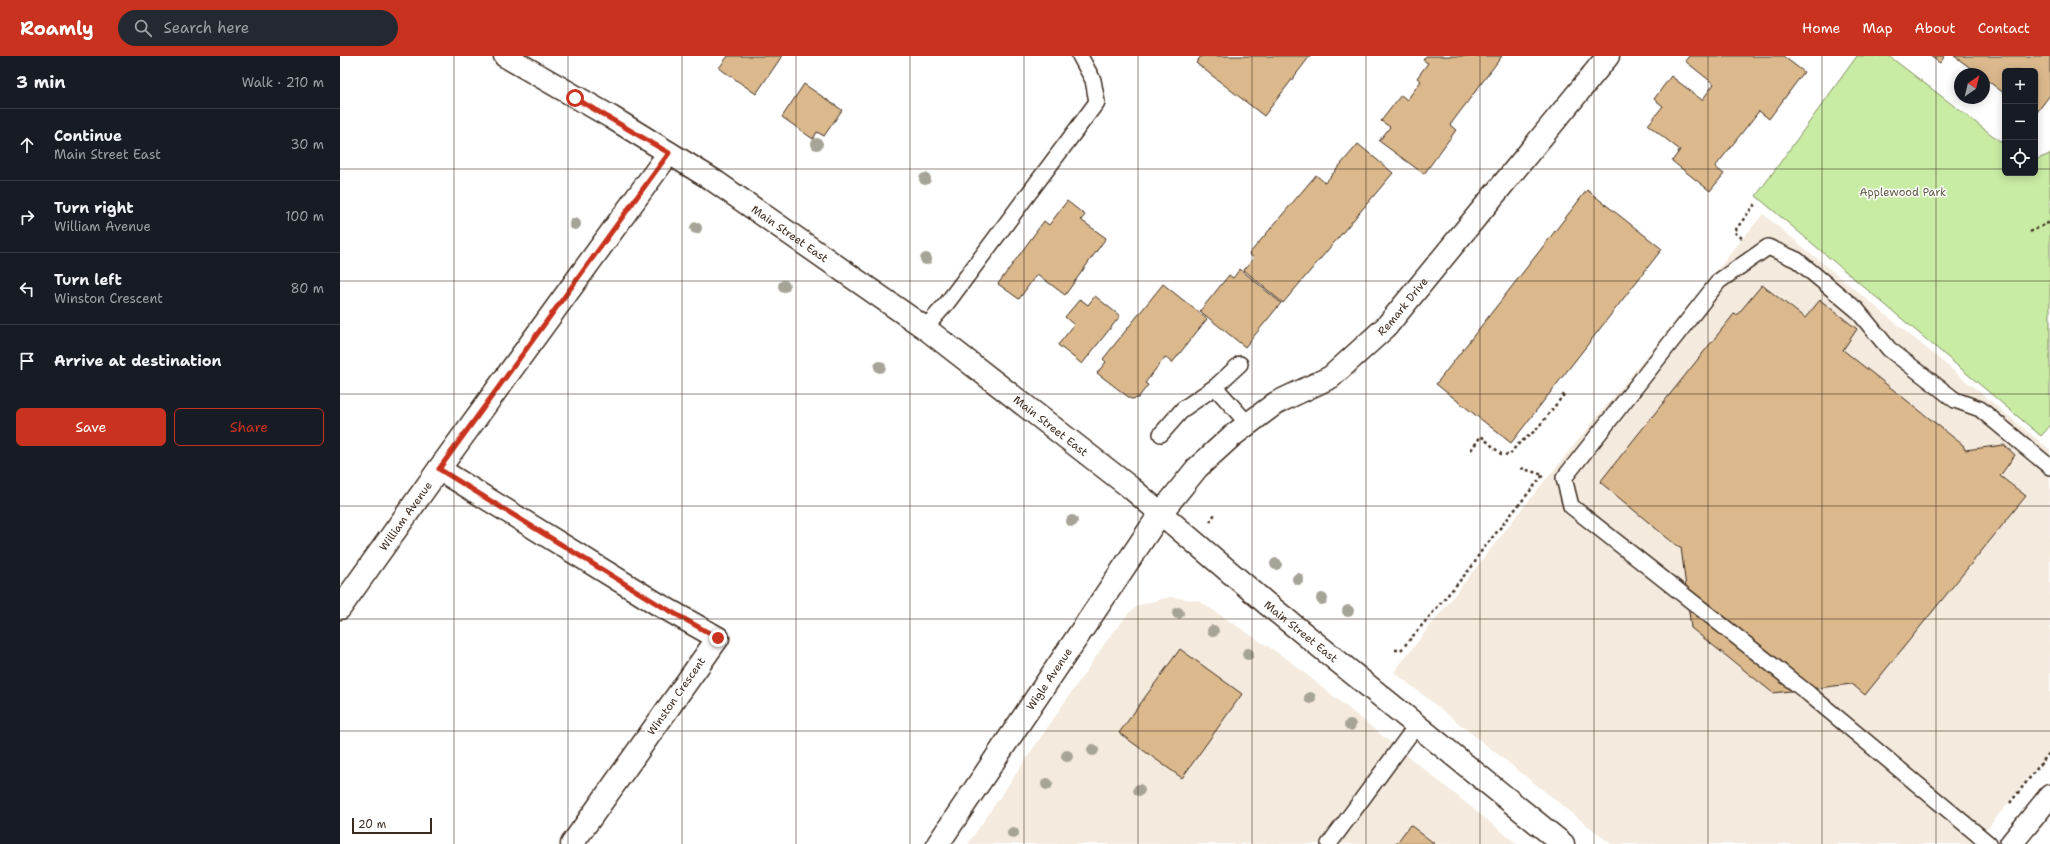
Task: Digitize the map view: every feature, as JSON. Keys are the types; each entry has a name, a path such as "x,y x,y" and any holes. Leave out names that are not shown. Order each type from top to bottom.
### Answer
{"street":[{"name":"Main Street East","path":"505,56 669,153 739,198 925,328 1131,488 1160,514 1416,726 1563,844"},
{"name":"Remark Drive","path":"1160,514 1197,468 1232,436 1276,403 1331,377 1386,327 1608,56"},
{"name":"William Avenue","path":"340,608 439,469 669,153"},
{"name":"Winston Crescent","path":"439,469 656,603 718,638 572,844"},
{"name":"Wigle Avenue","path":"943,842 1160,514"},
{"path":"2011,844 2050,796"}],"lane":[{"path":"925,328 947,303 1097,102 1093,80 1080,56"},
{"path":"1989,844 1819,701 1571,506 1564,478 1719,281 1768,247 1797,260 1857,310 1889,348 1955,400 1980,409 2050,467"},
{"path":"1161,434 1183,409 1215,387 1240,364"},
{"path":"1215,387 1248,424"},
{"path":"1329,844 1416,726"}],"path":[{"path":"1755,204 1734,232 1760,252"},
{"path":"2030,232 2050,222"},
{"path":"1471,450 1481,436 1501,454 1510,455 1516,446 1536,430 1566,392"},
{"path":"1521,468 1543,475"},
{"path":"1395,650 1401,650 1415,635 1474,564 1479,554 1547,469"},
{"path":"1206,526 1216,512"},
{"path":"2008,805 2050,752"}],"shaded area":[{"path":"1763,214 2050,450 2050,751 1975,844 1611,844 1394,672 1526,504"},
{"path":"1170,597 1199,601 1287,659 1517,844 968,844 1108,639 1129,613 1139,605"}],"green space":[{"name":"Applewood Park","path":"1857,56 1889,56 2002,143 2002,176 2038,176 2038,159 2050,154 2050,426 2041,436 1756,196"}],"building":[{"path":"728,56 782,56 756,94 719,68"},
{"path":"1201,56 1310,56 1264,116 1196,63"},
{"path":"1426,56 1502,56 1450,125 1456,130 1424,174 1379,141 1390,127 1381,121 1401,95 1407,100 1421,81 1417,78 1428,63 1423,60"},
{"path":"1689,56 1783,56 1804,72 1769,119 1759,111 1715,167 1724,174 1710,191 1672,161 1680,150 1648,125 1663,106 1654,99 1671,76 1702,100 1714,84 1685,61"},
{"path":"1930,56 1945,56 1940,63"},
{"path":"1954,56 2050,56 2050,95 2038,111 2038,68 2002,68 2002,92 1990,83 1990,68 1971,68"},
{"path":"804,84 842,110 824,136 817,132 813,139 782,117"},
{"path":"1358,144 1393,173 1283,303 1244,270 1254,258 1249,254 1316,175 1325,183"},
{"path":"1587,190 1662,249 1511,443 1436,384"},
{"path":"1067,201 1085,215 1081,220 1106,238 1065,295 1037,274 1019,299 998,284 1044,221 1049,225"},
{"path":"1240,269 1281,303 1245,347 1200,311 1229,275 1233,278"},
{"path":"1163,284 1207,319 1172,363 1165,357 1145,383 1148,385 1138,398 1131,399 1097,373 1106,362 1103,359"},
{"path":"1762,285 1805,318 1820,300 1857,329 1843,350 1963,445 1965,450 2004,445 2015,455 2000,476 2026,496 1865,695 1852,684 1773,693 1691,628 1681,547 1677,546 1600,482 1734,314 1737,315"},
{"path":"1095,296 1120,316 1082,364 1058,345 1074,325 1065,317 1080,299 1088,305"},
{"path":"1180,649 1242,694 1182,778 1119,733"},
{"path":"1410,825 1435,844 1396,844"}],"route":[{"path":"575,98 611,117 669,153 439,469 656,603 718,638"}]}
